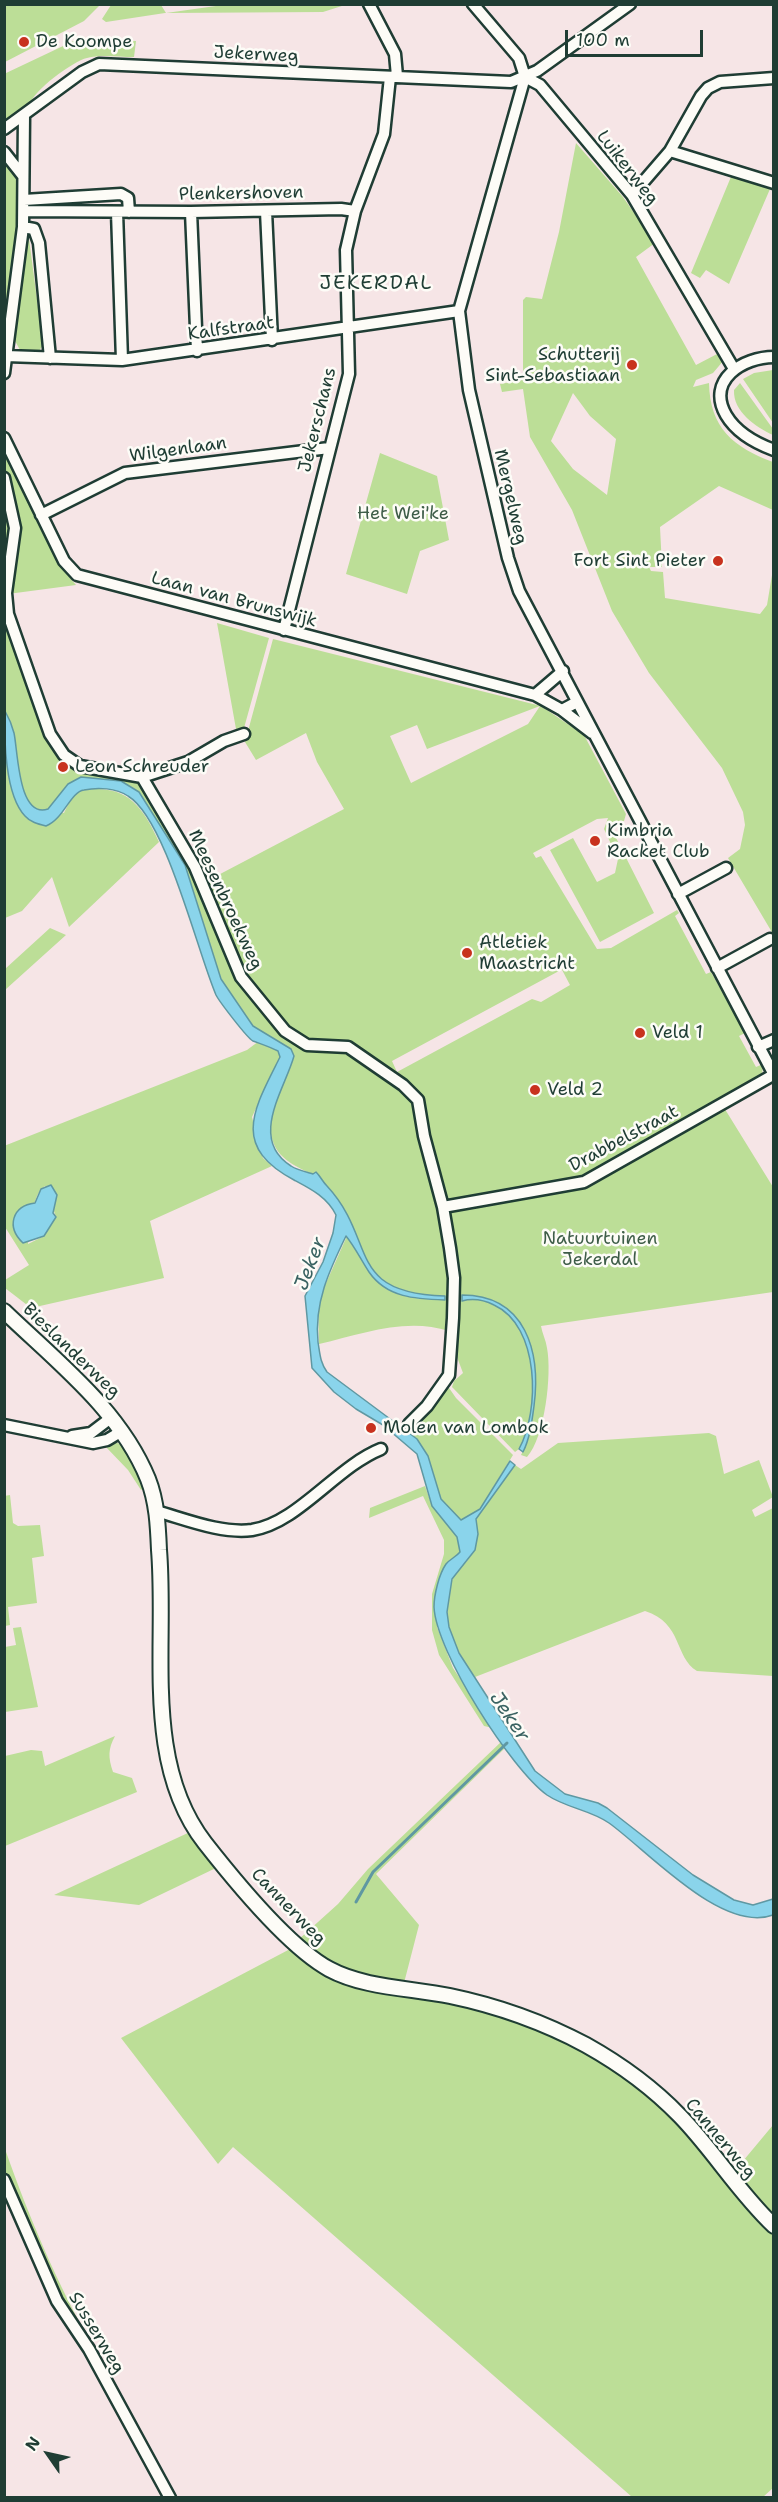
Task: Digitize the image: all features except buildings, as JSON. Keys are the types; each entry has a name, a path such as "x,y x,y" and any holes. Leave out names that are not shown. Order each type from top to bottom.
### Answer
{"main road":[{"name":"Bieslanderweg","path":"4,1311 112,1417"},
{"name":"Cannerweg","path":"112,1417 150,1483 156,1511 167,1755 176,1791 184,1811 220,1861 293,1942 333,1971 363,1980 453,1997 517,2014 565,2034 635,2076 680,2116 748,2200 774,2226"}],"street":[{"name":"Jekerschans","path":"284,630 349,374 344,268 348,232 384,134 394,77 395,54 369,4"},
{"name":"Luikerweg","path":"473,4 519,58 525,77 540,85 632,195 734,369"},
{"path":"525,77 630,4"},
{"name":"Jekerweg","path":"4,129 82,72 99,64 512,82 525,77"},
{"name":"Mergelweg","path":"525,77 459,311 469,390 511,570 519,591 592,733 773,1075"},
{"path":"632,195 670,151 701,96 708,88 720,82 774,78"},
{"path":"4,373 23,227 24,115"},
{"path":"670,151 774,183"},
{"path":"4,152 23,176"},
{"path":"24,206 121,194 128,198 123,212 122,360"},
{"name":"Plenkershoven","path":"24,206 123,212 341,209 354,211"},
{"path":"266,211 272,340"},
{"path":"191,212 197,351"},
{"path":"23,227 34,229 39,243 50,358"},
{"name":"Kalfstraat","path":"6,356 122,360 197,351 459,311"},
{"path":"774,357 752,360 734,369 722,385 724,411 744,434 774,450"},
{"name":"Laan van Brunswijk","path":"5,443 64,561 77,575 534,695 562,710 592,733"},
{"name":"Wilgenlaan","path":"41,515 125,473 329,448"},
{"path":"4,478 15,528 6,593 8,614 50,734 63,755 85,768 141,777 188,762 224,741 244,734"},
{"path":"534,695 562,671"},
{"path":"562,710 577,702"},
{"name":"Meesenbroekweg","path":"141,777 195,867 236,968 248,987 277,1022 289,1035 304,1044 348,1047 417,1098 434,1177 444,1207 454,1278 450,1371 446,1381 409,1424"},
{"path":"678,894 726,868"},
{"path":"717,968 770,939"},
{"path":"758,1047 774,1040"},
{"name":"Drabbelstraat","path":"444,1207 588,1181 773,1075"},
{"path":"68,1437 91,1433 112,1417"},
{"path":"4,1425 68,1437 84,1443 98,1443 122,1431"},
{"path":"156,1511 231,1529 253,1530 276,1522 359,1460 381,1449"},
{"name":"Susserweg","path":"4,2180 57,2301 89,2349 170,2498"}],"green space":[{"name":"De Koompe","path":"5,4 100,5 84,21 5,62"},
{"path":"111,5 161,5 166,13 106,22 102,19"},
{"path":"223,5 345,5 323,12 166,13"},
{"path":"80,38 136,41 134,57 98,56 81,60 54,77 38,92 30,104 5,122 4,74"},
{"path":"576,143 623,197 655,243 636,257 696,365 719,353 724,360 713,373 696,380 693,387 709,383 714,412 726,434 746,450 773,462 773,510 719,486 660,527 662,567 649,567 651,571 663,572 665,598 760,614 767,605 773,569 773,934 728,858 740,849 745,825 743,812 722,768 649,673 612,611 572,510 530,437 523,389 502,392 500,384 523,380 523,300 526,297 542,299 559,232","holes":["573,393 590,416 616,439 607,495 573,469 551,441"]},
{"path":"5,158 18,182 20,217 5,322"},
{"path":"733,172 770,189 729,284 706,270 700,278 691,273"},
{"path":"28,231 43,345 39,351 20,350 14,339"},
{"path":"774,370 773,423 743,379 754,373"},
{"path":"740,383 773,429 773,435 753,423 741,412 734,390"},
{"path":"4,453 64,571 76,585 8,594 9,606 54,737 75,759 137,779 190,861 233,970 286,1036 344,1049 413,1097 442,1213 450,1264 449,1331 433,1327 400,1326 319,1344 318,1301 347,1236 375,1278 384,1286 394,1292 424,1299 445,1300 445,1296 406,1291 384,1281 367,1261 345,1213 331,1191 323,1182 286,1160 279,1152 273,1142 270,1121 275,1102 294,1056 291,1049 253,1026 221,979 185,865 139,792 121,781 81,777 68,784 48,809 64,813 75,795 84,789 111,790 137,805 159,842 69,927 52,877 22,911 5,918"},
{"name":"Het Wei'ke","path":"380,453 437,476 449,540 420,551 407,594 346,574"},
{"path":"217,623 269,638 244,728 236,729"},
{"path":"273,639 541,706 584,735 626,814 624,821 610,826 654,913 600,942 550,850 573,838 597,882 615,873 618,859 604,829 608,818 597,819 533,853 536,858 541,856 597,949 611,948 677,910 679,913 675,916 706,974 711,972 745,1033 739,1036 756,1067 763,1064 762,1076 593,1175 451,1201 441,1189 422,1102 353,1047 313,1044 295,1037 245,979 203,883 344,809 317,762 306,733 256,760 245,742","holes":["540,706 528,724 411,783 390,736 417,725 427,749","560,966 570,985 541,1002 532,999 397,1072 392,1061 559,971 557,968"]},
{"path":"50,928 66,935 5,990 5,969"},
{"path":"259,1041 278,1051 280,1057 252,1117 263,1158 272,1166 150,1221 164,1278 31,1308 5,1288 5,1280 29,1265 5,1227 4,1146 247,1050","holes":["45,1186 56,1217 44,1236 28,1244 34,1204 40,1190"]},
{"name":"Natuurtuinen Jekerdal","path":"723,1106 773,1187 773,1292 541,1326 549,1373 543,1421 533,1448 527,1457 521,1455 523,1451 519,1449 515,1452 452,1387 454,1381 463,1373 454,1349 449,1213 474,1204 589,1183"},
{"path":"447,1385 456,1398 513,1455 480,1509 461,1521 441,1499 432,1469 417,1439 408,1431"},
{"path":"709,1433 716,1436 724,1474 759,1460 773,1497 752,1510 755,1517 773,1508 773,1676 697,1671 690,1665 666,1623 645,1611 475,1677 460,1654 450,1629 447,1616 449,1589 455,1574 473,1552 476,1542 476,1519 515,1465 521,1469 558,1443"},
{"path":"115,1442 126,1450 134,1462 144,1488 141,1490 128,1470 105,1446"},
{"path":"425,1486 432,1506 457,1537 460,1552 450,1561 437,1627 453,1668 493,1728 484,1726 439,1655 432,1630 432,1594 444,1554 444,1540 423,1496 369,1518 370,1508"},
{"path":"10,1495 13,1523 18,1526 40,1525 44,1556 32,1558 37,1603 8,1607 10,1625 5,1626 4,1496"},
{"path":"21,1627 38,1707 5,1712 5,1647 16,1645 13,1628"},
{"path":"115,1736 110,1753 113,1772 132,1778 137,1792 5,1846 5,1756 31,1750 42,1751 45,1766"},
{"path":"502,1741 506,1747 376,1874 419,1925 404,1983 337,1967 298,1940 338,1904 368,1869"},
{"path":"190,1832 218,1867 139,1905 54,1895"},
{"path":"292,1948 305,1960 542,2027 611,2066 674,2114 773,2231 773,2488 763,2497 632,2497 233,2147 218,2164 121,2038"},
{"path":"773,2125 773,2216 733,2173"},
{"path":"5,2149 45,2251 94,2349 53,2295 5,2178"}],"water":[{"path":"5,711 14,733 21,782 25,794 31,804 38,809 48,809 68,784 81,777 121,781 139,792 185,865 221,979 253,1026 291,1049 294,1056 273,1113 272,1142 278,1155 293,1167 318,1174 343,1206 367,1260 377,1274 391,1285 413,1293 445,1296 445,1300 413,1298 384,1287 369,1272 346,1236 324,1288 317,1328 321,1358 327,1372 417,1439 428,1456 441,1499 461,1520 480,1509 510,1461 515,1465 476,1519 478,1534 475,1550 452,1579 447,1612 449,1627 459,1653 535,1771 565,1794 598,1803 607,1808 693,1875 734,1900 753,1905 773,1899 773,1915 753,1918 731,1912 709,1901 664,1869 609,1823 547,1795 514,1761 478,1708 447,1652 438,1627 434,1607 437,1585 446,1564 460,1552 457,1537 432,1506 417,1454 383,1425 356,1409 334,1392 312,1368 305,1296 323,1262 333,1233 336,1215 318,1194 274,1167 261,1154 255,1140 253,1125 256,1110 280,1057 278,1051 253,1041 216,995 168,857 142,809 128,796 118,791 95,789 84,790 75,795 58,818 46,826 25,816 13,795 7,766"},
{"path":"51,1185 57,1195 53,1213 56,1217 44,1236 23,1243 14,1230 14,1218 21,1208 35,1203 41,1189"},
{"path":"462,1295 484,1298 501,1305 515,1316 525,1330 535,1366 536,1386 530,1429 523,1452 519,1449 526,1433 532,1392 532,1371 528,1350 520,1331 509,1316 486,1302 462,1301"}],"waterway":[{"name":"Jeker","path":"356,1902 373,1872 507,1743"}],"place":[{"name":"De Koompe","path":"24,42"},
{"name":"Schutterij Sint-Sebastiaan","path":"632,365"},
{"name":"Fort Sint Pieter","path":"718,561"},
{"name":"Leon Schreuder","path":"63,767"},
{"name":"Kimbria Racket Club","path":"595,841"},
{"name":"Atletiek Maastricht","path":"467,953"},
{"name":"Veld 1","path":"640,1033"},
{"name":"Veld 2","path":"535,1090"},
{"name":"Molen van Lombok","path":"371,1428"}],"district":[{"name":"JEKERDAL","path":"376,284"}]}
